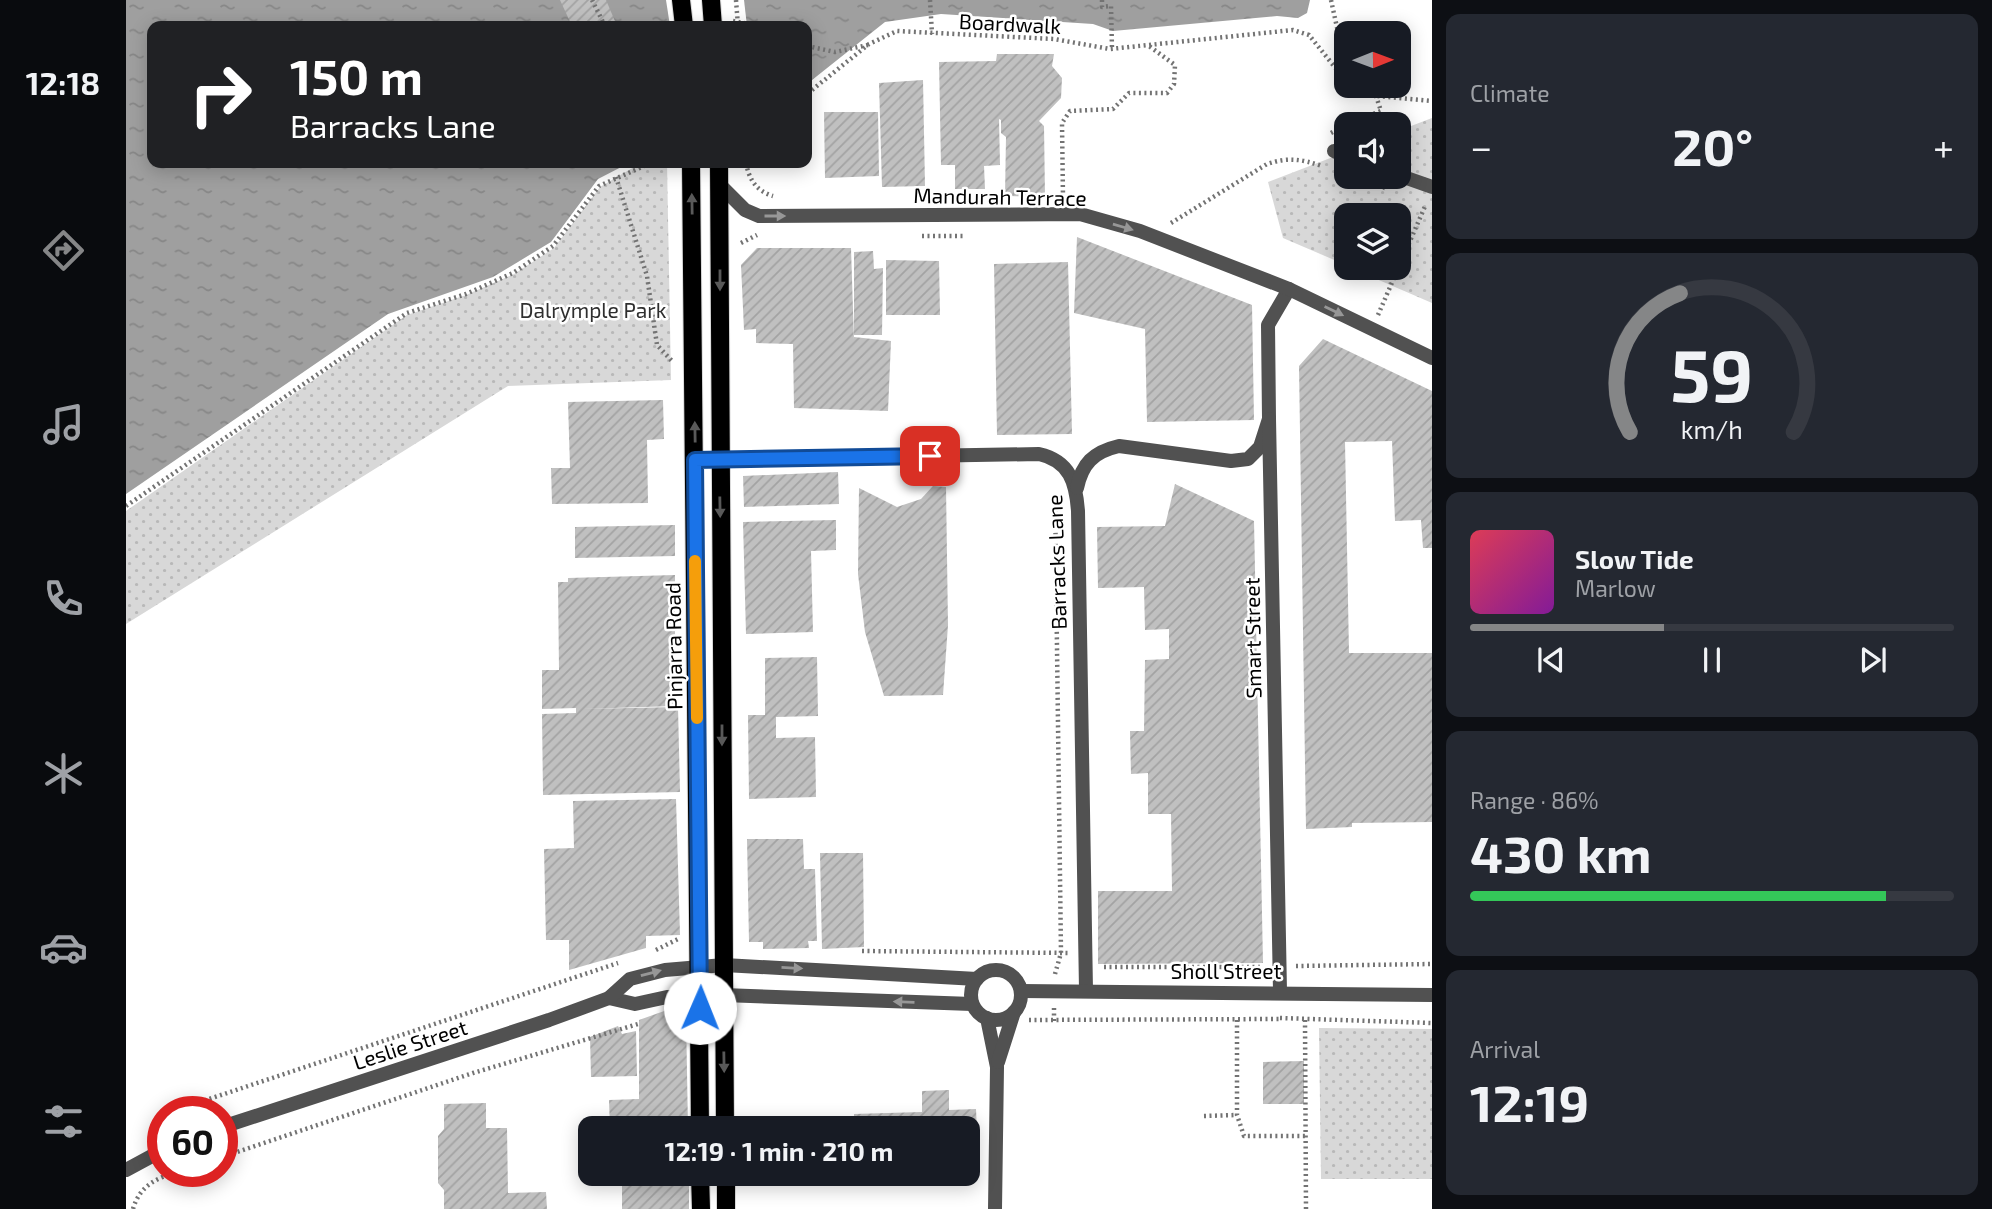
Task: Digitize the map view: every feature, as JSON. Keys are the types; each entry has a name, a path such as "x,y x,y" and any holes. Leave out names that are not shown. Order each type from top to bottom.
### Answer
{"main road":[{"path":"681,0 683,21"},
{"path":"711,0 713,21"},
{"name":"Pinjarra Road","path":"691,168 700,1116"},
{"path":"719,168 725,1116"},
{"path":"700,1186 701,1209"},
{"path":"726,1186 726,1209"}],"street":[{"path":"1411,180 1432,187"},
{"name":"Mandurah Terrace","path":"719,184 745,210 758,216 1080,214 1150,235 1289,289 1432,358"},
{"name":"Smart Street","path":"1280,991 1268,325 1289,289"},
{"path":"1077,488 1080,472 1089,459 1104,449 1119,446 1231,461 1248,459 1260,447 1269,419"},
{"name":"Barracks Lane","path":"695,460 1040,454 1062,464 1077,488 1086,990"},
{"path":"724,965 977,979"},
{"name":"Leslie Street","path":"238,1122 609,998 630,979 664,970 724,965"},
{"path":"972,1004 971,991 983,973 999,970 1013,976 1021,991 1019,1016 997,1067"},
{"name":"Sholl Street","path":"1021,991 1280,991 1432,995"},
{"name":"Leslie Street","path":"609,998 635,1004 700,994 723,995"},
{"path":"723,995 972,1004 987,1018 998,1020 1019,1016"},
{"path":"987,1018 997,1067 995,1209"},
{"path":"126,1170 147,1159"}],"path":[{"path":"592,0 602,21"},
{"path":"736,0 738,21"},
{"path":"930,0 932,34"},
{"path":"1102,0 1102,7 1111,6 1111,49"},
{"path":"1331,0 1336,21"},
{"name":"Boardwalk","path":"812,47 835,52 869,44 897,31 1054,39 1111,49 1293,30 1309,35 1334,66"},
{"name":"Boardwalk","path":"812,90 869,44"},
{"path":"1050,200 1063,200 1062,122 1070,110 1113,109 1129,93 1167,93 1174,85 1175,65 1149,46"},
{"path":"1398,98 1432,101"},
{"path":"1150,235 1267,164 1284,158 1300,159 1334,171"},
{"path":"126,506 407,313 466,294 513,273 553,246 599,186 639,168"},
{"path":"617,177 647,276 657,345 671,361 694,362"},
{"path":"1372,329 1426,203"},
{"path":"740,249 742,241 769,235"},
{"path":"920,235 972,236"},
{"path":"1054,1021 1055,972 1061,953 1055,488"},
{"path":"660,949 679,940 683,931"},
{"path":"856,952 1086,953 1097,967 1432,964"},
{"path":"218,1096 577,976"},
{"path":"1280,991 1280,1019"},
{"path":"1019,1016 1054,1021 1280,1019 1432,1023"},
{"path":"1237,1020 1237,1115 1244,1136 1305,1136"},
{"path":"1306,1020 1306,1209"},
{"path":"238,1152 473,1073 646,1022"},
{"path":"1205,1115 1237,1115"},
{"path":"133,1209 138,1195 147,1186"}],"green space":[{"path":"1432,118 1432,303 1379,280 1411,280 1411,203 1334,203 1334,260 1283,238 1268,182 1334,157 1334,189 1411,189 1411,126"},
{"name":"Dalrymple Park","path":"632,168 667,168 671,380 508,386 126,624 126,511 407,315 466,295 514,274 554,248 600,187"},
{"path":"1319,1028 1432,1029 1432,1179 1321,1179"}],"water":[{"path":"126,0 1310,0 1307,13 1298,18 1277,16 1113,31 1093,24 941,14 885,22 812,80 812,21 147,21 147,168 619,168 598,179 551,242 493,277 388,314 126,494"}],"pier":[{"path":"666,0 744,0 746,21 669,21"}],"building":[{"path":"560,0 606,0 615,21 570,21"},
{"path":"997,54 1054,54 1052,66 1062,78 1061,98 1039,121 1044,126 1045,197 1005,196 1006,137 1001,133 999,119 1000,165 984,166 985,189 955,189 955,165 941,165 939,62 996,61"},
{"path":"923,80 925,186 882,187 879,83"},
{"path":"824,112 878,112 879,176 825,178"},
{"path":"1077,237 1252,305 1254,420 1147,422 1145,329 1074,313"},
{"path":"757,248 851,248 854,340 854,337 891,341 888,411 794,408 793,344 756,343 756,329 744,330 741,265"},
{"path":"873,251 874,269 883,268 882,335 854,335 854,252"},
{"path":"886,260 939,261 940,315 886,315"},
{"path":"1068,262 1072,434 997,435 994,264"},
{"path":"1323,339 1432,391 1432,548 1423,548 1421,520 1395,521 1392,441 1345,442 1349,653 1432,653 1432,822 1352,823 1352,827 1306,829 1299,366"},
{"path":"663,400 664,439 647,440 648,503 552,504 551,468 570,468 568,402"},
{"path":"838,472 839,504 744,507 743,476"},
{"path":"1175,484 1254,521 1263,963 1098,964 1098,891 1172,891 1171,814 1148,814 1148,773 1131,774 1130,731 1144,731 1145,660 1169,659 1169,629 1145,630 1144,587 1098,588 1097,527 1165,526"},
{"path":"933,486 946,487 948,625 943,695 884,696 865,632 858,574 859,488 897,507 921,499"},
{"path":"836,520 836,550 811,551 813,632 746,634 743,522"},
{"path":"675,525 675,556 575,558 575,527"},
{"path":"675,575 675,706 582,709 678,707 680,792 543,795 542,714 576,713 576,708 542,709 542,670 559,670 558,582 568,582 568,578"},
{"path":"817,657 818,716 776,717 776,738 815,737 816,797 749,799 748,715 765,715 765,658"},
{"path":"676,799 680,935 646,936 646,948 569,970 569,940 546,940 544,849 574,848 573,801"},
{"path":"747,839 803,839 804,869 815,869 817,941 808,941 809,948 763,949 763,942 749,942"},
{"path":"820,853 863,853 864,947 822,949"},
{"path":"667,1010 686,1015 688,1116 610,1116 609,1100 639,1099 639,1020"},
{"path":"618,1026 622,1034 636,1031 637,1076 591,1077 590,1037"},
{"path":"1304,1061 1304,1104 1263,1104 1263,1062"},
{"path":"949,1090 949,1110 976,1109 976,1116 854,1116 922,1112 922,1091"},
{"path":"486,1103 486,1128 507,1128 508,1193 546,1192 547,1209 444,1209 444,1190 438,1183 438,1136 444,1129 444,1104"},
{"path":"622,1186 689,1186 689,1209 622,1209"}],"slow traffic":[{"path":"695,561 697,718"}],"route":[{"path":"700,1008 695,460 930,456"}]}
